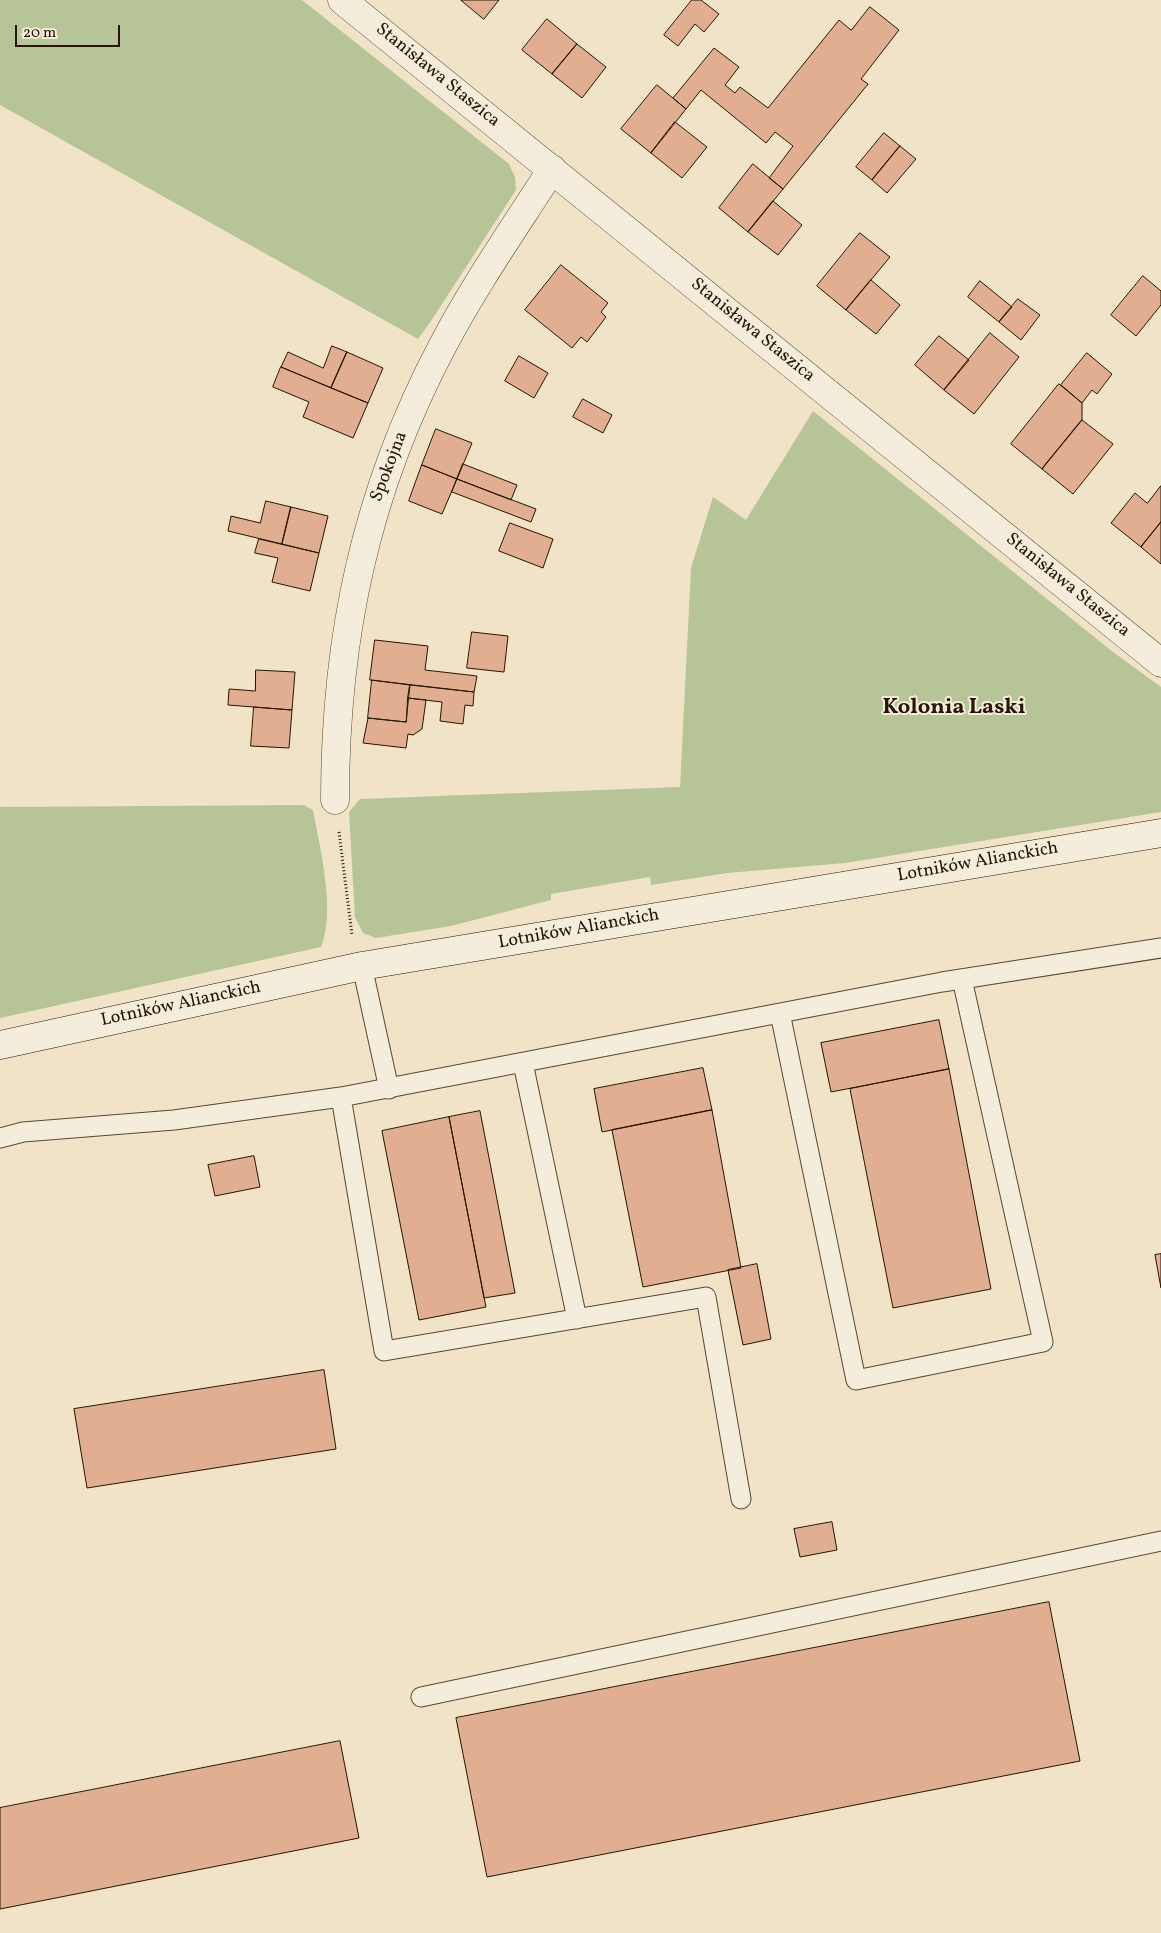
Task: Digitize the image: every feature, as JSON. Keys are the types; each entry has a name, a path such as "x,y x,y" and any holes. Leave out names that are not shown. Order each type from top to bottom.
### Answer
{"street":[{"name":"Stanisława Staszica","path":"342,0 1161,663"},
{"name":"Spokojna","path":"335,800 335,735 339,682 358,570 379,491 408,420 442,346 552,169"},
{"name":"Lotników Alianckich","path":"0,1045 362,966 1161,833"}],"lane":[{"path":"0,1138 23,1132 174,1120 341,1097 962,978 1161,948"},
{"path":"362,966 389,1089"},
{"path":"780,1013 856,1380 1043,1342 962,978"},
{"path":"523,1062 577,1319"},
{"path":"341,1097 384,1351 706,1297 742,1499"},
{"path":"421,1697 1161,1541"}],"path":[{"path":"335,800 349,928 362,966"}],"green space":[{"path":"0,0 302,0 509,164 515,177 516,190 418,339 0,105"},
{"path":"813,411 1113,652 1161,687 1161,812 845,863 727,873 651,885 650,877 551,894 551,900 451,926 376,938 363,933 355,917 349,812 360,799 680,787 691,568 713,497 746,520"},
{"path":"304,805 313,810 323,861 327,916 321,947 0,1018 0,807"}],"building":[{"path":"461,0 499,0 484,19"},
{"path":"692,0 701,0 719,14 704,32 695,24 678,46 664,35"},
{"path":"870,7 899,30 861,79 868,84 783,189 769,178 793,146 775,132 766,143 701,90 686,109 673,98 714,48 739,67 725,85 735,93 740,87 768,108 839,20 851,30"},
{"path":"547,19 577,44 552,74 522,50"},
{"path":"577,44 606,67 582,98 552,74"},
{"path":"657,85 686,109 651,153 621,129"},
{"path":"675,122 707,147 682,178 651,153"},
{"path":"884,133 900,146 872,180 856,167"},
{"path":"900,146 916,159 887,193 872,180"},
{"path":"753,164 783,189 748,232 719,208"},
{"path":"773,201 802,225 778,255 748,232"},
{"path":"860,233 890,257 846,310 817,286"},
{"path":"561,265 608,303 601,312 606,317 587,342 581,337 572,348 525,310"},
{"path":"1143,276 1161,291 1161,305 1136,336 1111,315"},
{"path":"871,280 900,305 876,334 846,310"},
{"path":"980,281 1012,307 999,322 968,297"},
{"path":"1018,299 1040,315 1021,340 999,322"},
{"path":"990,333 1019,357 974,414 944,390"},
{"path":"939,336 969,360 944,390 915,365"},
{"path":"332,346 347,352 331,388 281,367 288,352 323,368"},
{"path":"347,352 383,368 368,403 331,388"},
{"path":"1087,353 1112,374 1097,394 1092,390 1082,403 1061,385"},
{"path":"519,356 548,373 534,398 505,381"},
{"path":"281,367 368,403 353,438 303,417 309,402 273,387"},
{"path":"1059,384 1082,403 1082,420 1042,469 1011,444"},
{"path":"583,399 612,415 603,433 573,417"},
{"path":"1082,420 1113,444 1073,494 1042,469"},
{"path":"436,429 472,443 457,479 422,465"},
{"path":"463,464 517,485 511,500 457,479"},
{"path":"422,465 457,479 442,514 409,501"},
{"path":"457,479 536,509 531,522 452,492"},
{"path":"1161,486 1161,522 1141,547 1111,523 1135,493 1147,503"},
{"path":"266,501 291,507 282,544 228,531 231,516 260,523"},
{"path":"291,507 328,516 319,553 282,544"},
{"path":"1161,522 1161,564 1141,547"},
{"path":"510,523 553,539 543,568 499,551"},
{"path":"259,539 319,553 310,591 272,582 278,558 255,553"},
{"path":"472,632 508,636 504,672 467,668"},
{"path":"375,640 428,646 425,670 477,676 474,692 370,680"},
{"path":"256,670 295,672 292,710 228,705 229,689 255,691"},
{"path":"372,680 410,685 406,722 368,718"},
{"path":"410,685 474,692 473,706 465,705 463,724 440,721 442,702 408,698"},
{"path":"408,698 426,700 422,729 413,735 408,734 406,748 363,743 368,718 406,722"},
{"path":"254,707 292,710 289,748 251,746"},
{"path":"939,1020 949,1069 831,1092 821,1043"},
{"path":"703,1068 712,1110 602,1132 594,1089"},
{"path":"949,1069 991,1289 893,1308 850,1089"},
{"path":"712,1110 741,1268 643,1287 612,1130"},
{"path":"480,1111 515,1293 484,1298 449,1117"},
{"path":"449,1117 486,1307 419,1320 382,1131"},
{"path":"254,1156 260,1187 215,1196 208,1165"},
{"path":"1161,1254 1161,1288 1155,1255"},
{"path":"757,1264 771,1339 743,1345 728,1270"},
{"path":"324,1370 336,1449 87,1488 74,1409"},
{"path":"832,1522 837,1550 800,1557 794,1529"},
{"path":"1049,1602 1080,1761 487,1877 456,1718"},
{"path":"340,1741 359,1838 0,1909 0,1808"}],"district":[{"name":"Kolonia Laski","path":"954,709"}]}
